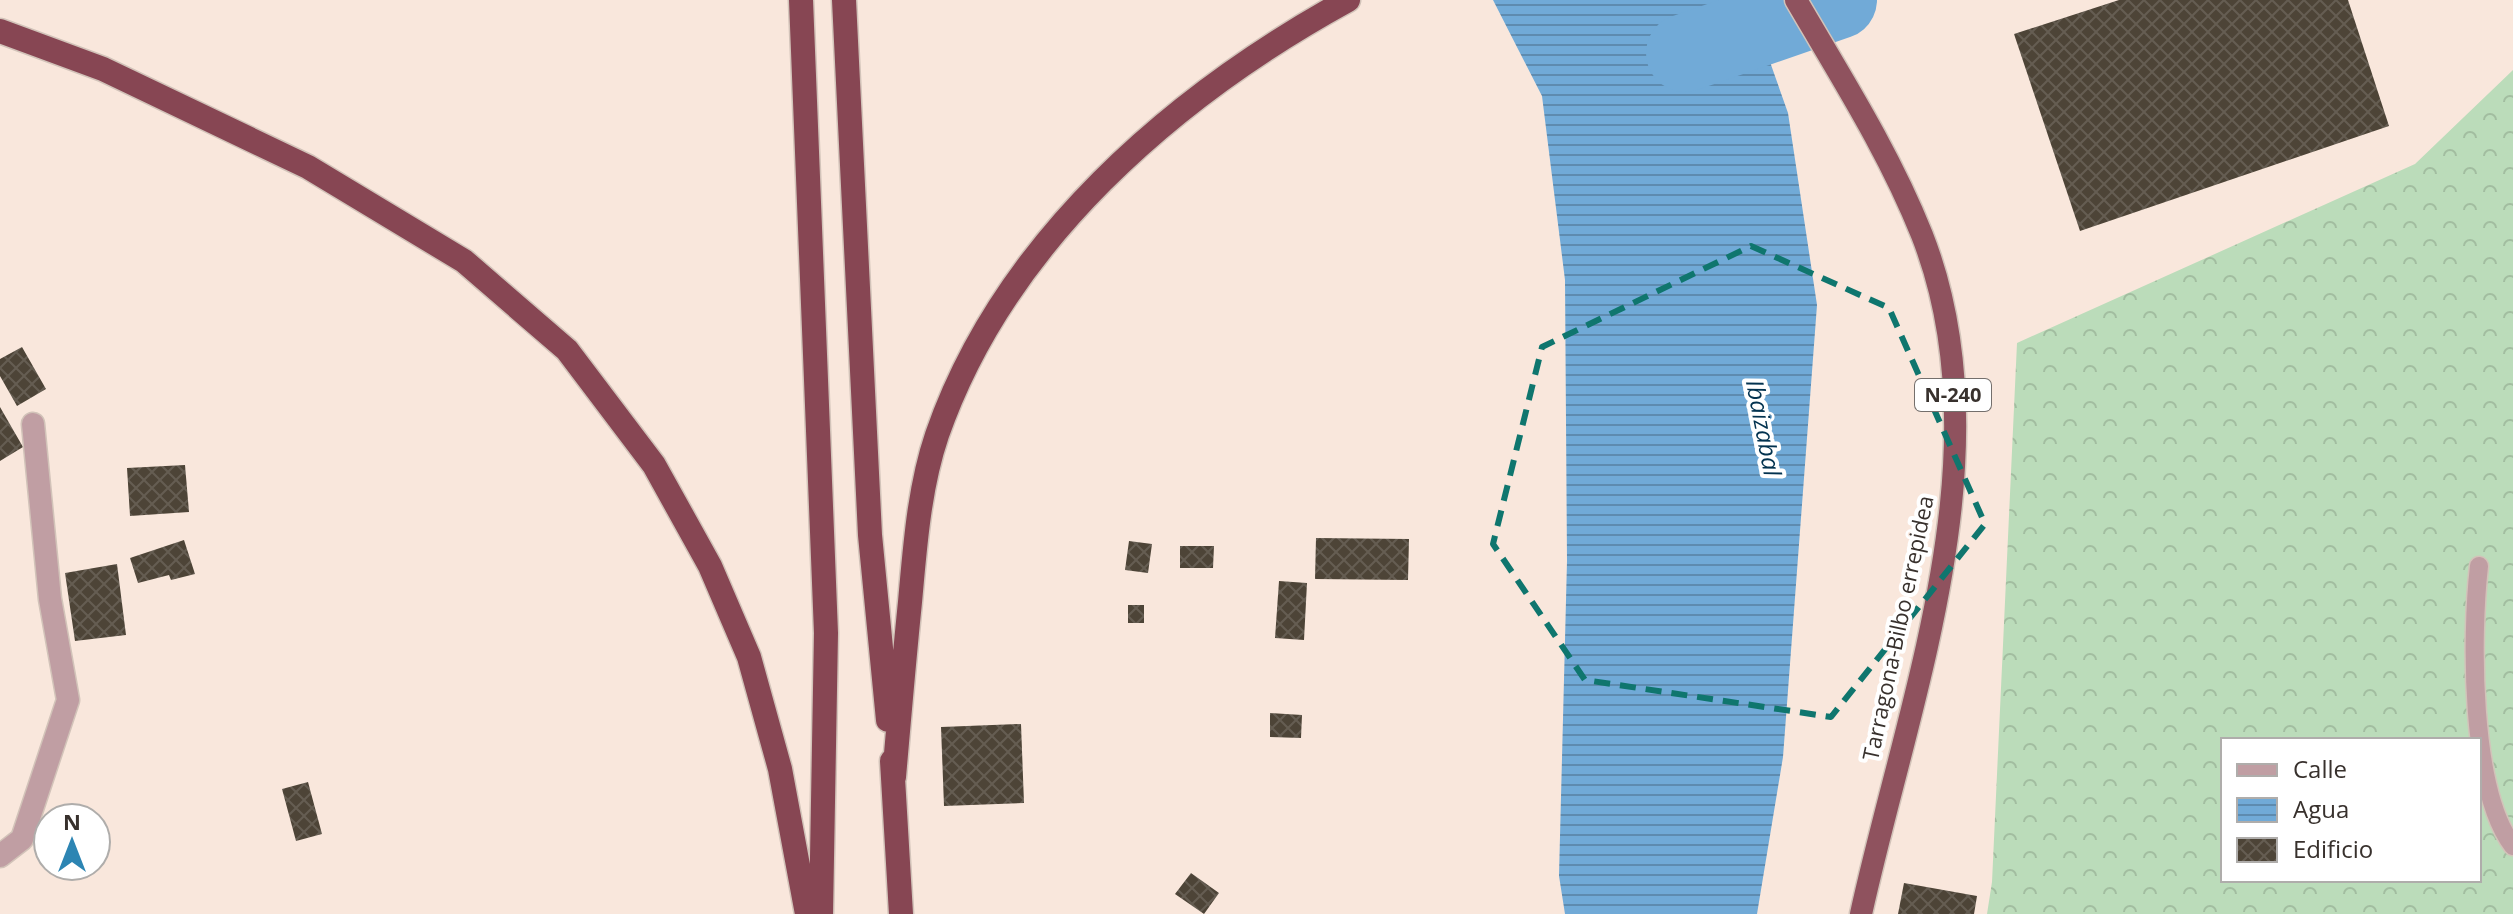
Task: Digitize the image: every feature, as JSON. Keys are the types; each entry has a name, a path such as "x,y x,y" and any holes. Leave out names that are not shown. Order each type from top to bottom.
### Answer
{"highway":[{"path":"801,0 826,633 821,914"},
{"path":"844,0 870,535 894,777 901,914"},
{"path":"894,777 916,538 927,473 937,436 965,367 991,322 1054,236 1151,135 1220,79 1348,0"},
{"name":"Tarragona-Bilbo errepidea","path":"1796,0 1888,158 1923,238 1941,302 1951,362 1955,475 1946,544 1861,914"},
{"path":"0,31 103,69 308,167 464,261 567,350 654,465 716,579 749,657 780,769 807,914"}],"street":[{"path":"0,856 22,839 68,700 50,599 33,424"}],"lane":[{"path":"2479,566 2475,608 2480,738"},
{"path":"2481,761 2502,831 2513,846"}],"highlighted area":[{"path":"1751,246 1889,308 1985,524 1831,717 1585,680 1493,544 1542,347"}],"green space":[{"path":"2513,70 2513,914 1987,914 1992,882 2017,343 2415,164"}],"water":[{"name":"Ibaizabal","path":"1493,0 1743,0 1758,28 1788,113 1817,305 1783,757 1757,914 1565,914 1559,876 1567,561 1565,280 1542,96"}],"building":[{"path":"2119,0 2348,0 2389,126 2080,231 2014,34"},
{"path":"22,347 46,389 17,406 0,376 0,359"},
{"path":"0,407 23,447 0,461"},
{"path":"185,465 189,512 130,516 127,468"},
{"path":"1316,538 1409,539 1408,580 1315,579"},
{"path":"184,540 195,574 171,580 169,575 138,583 130,558"},
{"path":"1129,541 1152,544 1148,573 1125,570"},
{"path":"1180,546 1214,546 1213,568 1180,568"},
{"path":"117,564 126,635 75,641 65,573"},
{"path":"1279,581 1307,583 1304,640 1275,638"},
{"path":"1128,605 1144,605 1144,623 1128,623"},
{"path":"1270,713 1302,715 1301,738 1270,737"},
{"path":"1021,724 1024,803 944,806 941,727"},
{"path":"308,782 322,834 296,841 282,789"},
{"path":"1191,873 1219,893 1204,914 1175,894"},
{"path":"1904,883 1977,896 1974,914 1898,914"}],"waterway":[{"path":"1685,53 1838,0"}]}
